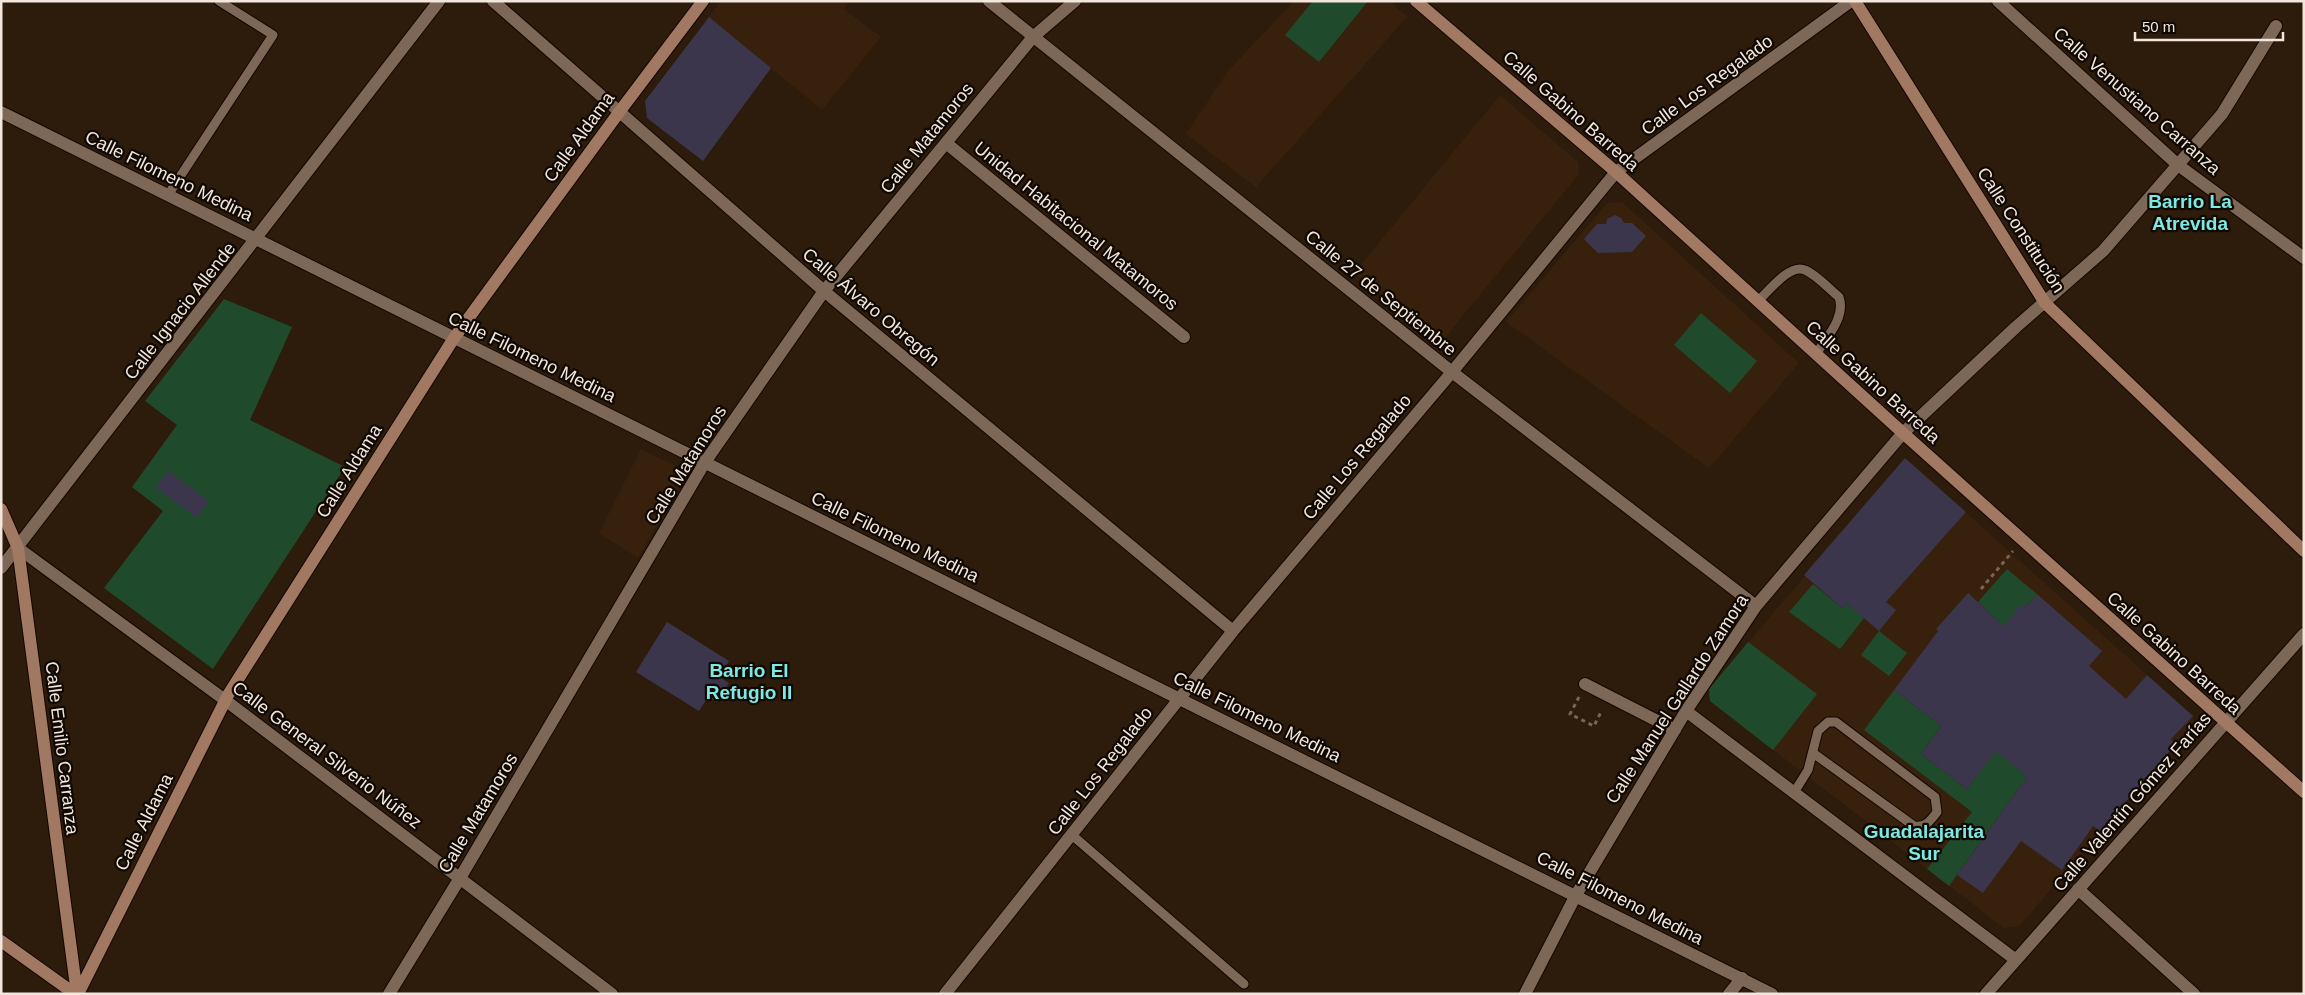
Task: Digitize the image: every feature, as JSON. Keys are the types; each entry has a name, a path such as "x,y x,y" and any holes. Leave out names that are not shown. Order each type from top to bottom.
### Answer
{"street":[{"name":"Calle Ignacio Allende","path":"1,568 439,1"},
{"name":"Calle Álvaro Obregón","path":"493,1 620,110 824,291 1233,631"},
{"name":"Calle Aldama","path":"76,994 225,700 454,338 620,110 703,1"},
{"name":"Calle 27 de Septiembre","path":"989,1 1452,372 1756,606"},
{"name":"Calle Matamoros","path":"389,994 460,878 705,462 824,291 1033,37 1075,1"},
{"name":"Calle Gabino Barreda","path":"1416,1 1616,172 1903,433 2304,792"},
{"name":"Calle Los Regalado","path":"945,994 1233,631 1452,372 1616,172 1851,1"},
{"name":"Calle Constitución","path":"1855,1 2045,304 2304,552"},
{"name":"Calle Venustiano Carranza","path":"1998,1 2178,165 2304,258"},
{"name":"Calle Manuel Gallardo Zamora","path":"1525,994 1576,896 1686,711 1756,606 1903,433 2016,327 2045,304 2103,251 2222,114 2276,26"},
{"name":"Calle Filomeno Medina","path":"1,112 1772,994"},
{"name":"Unidad Habitacional Matamoros","path":"946,143 1184,337"},
{"name":"Calle Emilio Carranza","path":"1,509 18,548 76,994"},
{"name":"Calle General Silverio Núñez","path":"18,548 225,700 612,994"},
{"name":"Calle Valentín Gómez Farías","path":"1986,994 2304,634"},
{"path":"1585,684 1675,730"},
{"path":"1686,711 1758,767 1795,791 2016,960"},
{"path":"2078,889 2194,994"},
{"path":"1,941 76,994"},
{"path":"1729,994 1742,978"}],"lane":[{"path":"168,195 273,35 219,1"},
{"path":"1758,301 1788,272 1796,269 1805,270 1840,297 1842,304 1840,315 1816,354"},
{"path":"1795,791 1808,770 1818,730 1828,722 1836,722 1935,797 1937,812 1928,824 1920,827 1914,826 1813,753"},
{"path":"1072,835 1244,984"}],"path":[{"path":"1981,589 2022,540"},
{"path":"1585,684 1570,714 1594,726 1609,696"}],"shaded area":[{"path":"721,1 849,1 844,9 881,37 822,110 709,17"},
{"path":"1294,1 1389,1 1407,17 1256,187 1186,134 1228,71"},
{"path":"1500,95 1578,162 1579,174 1443,340 1354,273"},
{"path":"1622,202 1799,363 1709,468 1506,322 1607,203"},
{"path":"641,449 688,472 638,558 599,533"},
{"path":"1905,458 2193,716 2193,725 2019,926 2004,928 1710,701 1709,689"}],"green space":[{"path":"1313,1 1368,1 1319,62 1285,35"},
{"path":"224,299 292,327 250,420 345,467 213,669 104,588 163,511 132,487 177,425 145,401"},
{"path":"1701,313 1757,361 1730,393 1674,345"},
{"path":"2007,569 2037,594 2026,607 2022,603 2043,662 1978,602"},
{"path":"1813,584 1842,608 1846,603 1864,618 1840,649 1789,612"},
{"path":"1879,631 1907,653 1889,676 1861,655"},
{"path":"1748,642 1817,694 1773,750 1710,701 1709,689"},
{"path":"1894,690 1941,726 1921,754 1967,789 1996,750 2027,777 1949,886 1927,869 1972,812 1864,730"}],"building":[{"path":"709,17 771,68 703,161 647,118 645,101"},
{"path":"1615,215 1621,218 1624,223 1632,223 1646,236 1632,252 1598,253 1584,239 1597,224 1606,224 1607,219"},
{"path":"1905,458 1966,512 1886,602 1896,610 1879,631 1846,603 1842,608 1804,575"},
{"path":"168,471 209,501 197,518 155,487"},
{"path":"1968,593 2004,626 2022,603 2026,607 2037,594 2102,651 2089,666 2126,699 2147,675 2193,716 2171,739 2176,744 2100,831 2093,826 2062,870 2021,841 1983,893 1957,875 2027,777 1996,751 1967,789 1921,754 1941,726 1894,690 1938,631 1936,629"},
{"path":"667,622 729,661 719,677 729,683 717,702 708,697 699,711 636,672"}],"district":[{"name":"Barrio La Atrevida","path":"2190,212"},
{"name":"Barrio El Refugio II","path":"749,681"},
{"name":"Guadalajarita Sur","path":"1924,842"}]}
